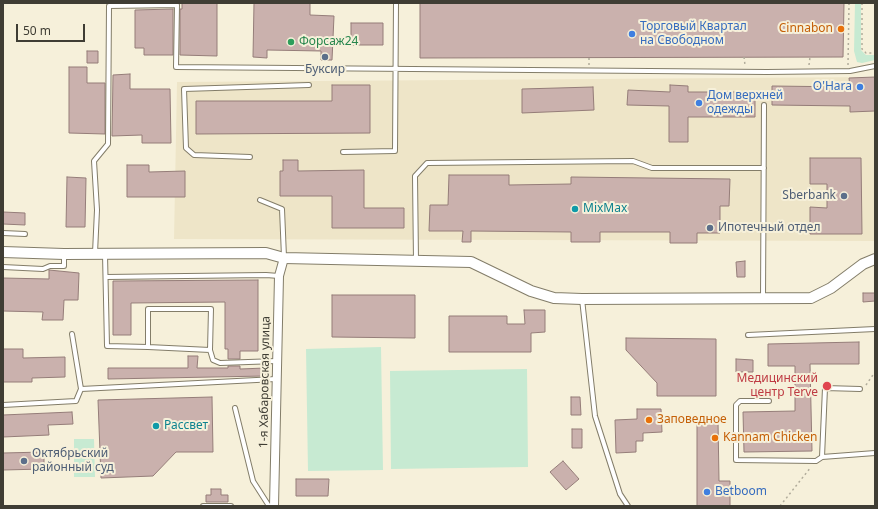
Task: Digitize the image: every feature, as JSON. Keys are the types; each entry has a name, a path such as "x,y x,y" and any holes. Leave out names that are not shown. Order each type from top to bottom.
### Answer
{"street":[{"path":"3,252 64,254 266,253 284,258 471,262 531,291 554,298 582,299 811,298 831,288 863,264 875,259"},
{"name":"1-я Хабаровская улица","path":"274,506 279,276 284,258"}],"lane":[{"path":"343,152 395,151 396,3"},
{"path":"210,350 107,346 106,277 100,253 94,161 108,144 109,4 177,4 176,67 767,72 848,71 875,66"},
{"path":"250,157 194,155 186,148 184,89 309,85"},
{"path":"763,299 764,105"},
{"path":"416,262 414,176 427,163 634,161 652,168 764,168"},
{"path":"260,200 282,209 284,258"},
{"path":"3,233 25,234"},
{"path":"3,267 43,269 50,266 64,266 64,254"},
{"path":"106,277 279,276"},
{"path":"582,299 595,416 620,494 628,506"},
{"path":"148,347 148,309 211,309 210,350 212,360 220,363 278,361"},
{"path":"748,335 875,329"},
{"path":"3,404 76,401 81,389 72,334"},
{"path":"81,389 276,379"},
{"path":"822,457 825,388 860,389"},
{"path":"769,401 740,401 736,405 736,460 816,461 822,457 875,453"},
{"path":"234,408 254,480 269,506"},
{"path":"203,506 231,506"}],"path":[{"path":"848,71 849,3"},
{"path":"862,3 862,49 866,53 875,53"},
{"path":"844,10 849,11"},
{"path":"860,389 868,384 875,372"},
{"path":"780,506 816,461"}],"shaded area":[{"path":"875,77 875,241 174,239 177,82"}],"green space":[{"path":"855,3 861,3 861,50 866,55 875,55 875,60 862,63 857,62 854,51"},
{"path":"381,347 383,470 308,471 306,349"},
{"path":"527,369 528,467 391,469 390,371"},
{"path":"74,439 94,439 95,477 74,477"}],"building":[{"path":"182,3 217,3 217,56 180,55 180,9 182,9"},
{"path":"254,3 310,3 310,15 334,16 332,60 321,60 321,51 267,50 267,58 253,57"},
{"name":"Торговый Квартал на Свободном","path":"420,3 844,3 843,57 420,58"},
{"path":"173,9 173,55 144,55 144,48 135,48 135,10"},
{"path":"351,23 383,23 383,45 351,45"},
{"path":"87,51 98,51 98,63 87,63"},
{"path":"69,67 87,67 87,83 105,83 105,134 69,133"},
{"path":"130,74 130,89 170,89 171,143 142,143 142,135 112,136 113,75"},
{"path":"875,77 875,111 850,112 850,106 772,105 772,86 850,87 849,78"},
{"path":"332,85 370,85 370,133 196,134 196,101 332,101"},
{"path":"670,85 688,86 688,92 755,92 755,117 688,117 688,142 669,142 669,106 627,105 628,90 670,92"},
{"path":"593,87 594,110 522,113 522,89"},
{"name":"Sberbank","path":"810,158 861,158 862,234 810,234 810,207 827,208 827,184 810,184"},
{"path":"283,160 298,160 298,171 364,170 364,208 404,208 404,228 332,228 332,196 280,196 280,171 283,171"},
{"path":"127,165 149,165 149,172 185,171 185,197 127,197"},
{"name":"MixMax","path":"449,175 509,175 509,185 571,184 571,177 730,179 729,206 720,206 720,233 697,233 697,243 670,243 670,232 600,232 600,242 571,242 571,232 471,231 471,242 462,242 463,231 429,231 430,205 448,205"},
{"path":"67,177 86,178 85,227 66,227"},
{"path":"3,212 25,213 25,225 3,224"},
{"path":"745,261 745,277 737,277 736,262"},
{"path":"49,270 79,273 78,300 64,300 63,320 42,320 43,312 3,311 3,278 49,279"},
{"path":"258,280 258,351 240,351 240,359 228,359 228,349 225,349 225,302 131,303 131,335 113,335 113,281"},
{"path":"863,293 875,293 875,301 863,302"},
{"path":"332,295 415,295 415,338 332,337"},
{"path":"524,310 545,310 545,332 531,333 531,352 449,352 449,316 507,316 507,324 525,324"},
{"path":"626,338 716,339 716,396 657,396 657,383 626,350"},
{"path":"859,342 859,364 810,364 812,451 744,452 743,412 795,411 795,366 768,366 768,344"},
{"path":"3,349 23,349 23,358 65,357 65,377 32,378 32,382 3,382"},
{"path":"188,356 198,356 197,368 228,368 228,366 240,366 240,369 265,368 265,376 108,379 108,368 188,368"},
{"path":"736,359 753,360 753,372 736,372"},
{"name":"Рассвет","path":"212,397 213,452 176,452 153,476 101,478 98,400"},
{"path":"571,397 580,397 581,415 571,415"},
{"path":"637,409 661,409 662,432 643,433 643,441 636,441 636,452 616,453 615,420 637,419"},
{"path":"72,412 73,424 48,425 49,435 3,437 3,415"},
{"path":"697,421 718,421 719,481 730,481 730,506 697,506"},
{"path":"572,429 582,429 582,448 572,448"},
{"name":"Октябрьский районный суд","path":"44,452 44,469 3,470 3,453"},
{"path":"563,461 579,479 566,490 550,472"},
{"path":"296,479 329,479 328,496 296,496"},
{"path":"211,489 221,489 221,495 228,495 228,502 206,502 206,495 211,495"}],"place":[{"name":"Cinnabon","path":"841,29"},
{"name":"Торговый Квартал на Свободном","path":"632,34"},
{"name":"Форсаж24","path":"291,42"},
{"name":"Буксир","path":"325,57"},
{"name":"O'Hara","path":"860,87"},
{"name":"Дом верхней одежды","path":"699,103"},
{"name":"Sberbank","path":"844,196"},
{"name":"MixMax","path":"575,209"},
{"name":"Ипотечный отдел","path":"710,228"},
{"name":"Медицинский центр Terve","path":"827,386"},
{"name":"Заповедное","path":"649,420"},
{"name":"Рассвет","path":"156,426"},
{"name":"Kannam Chicken","path":"715,438"},
{"name":"Октябрьский районный суд","path":"24,461"},
{"name":"Betboom","path":"707,492"}]}
